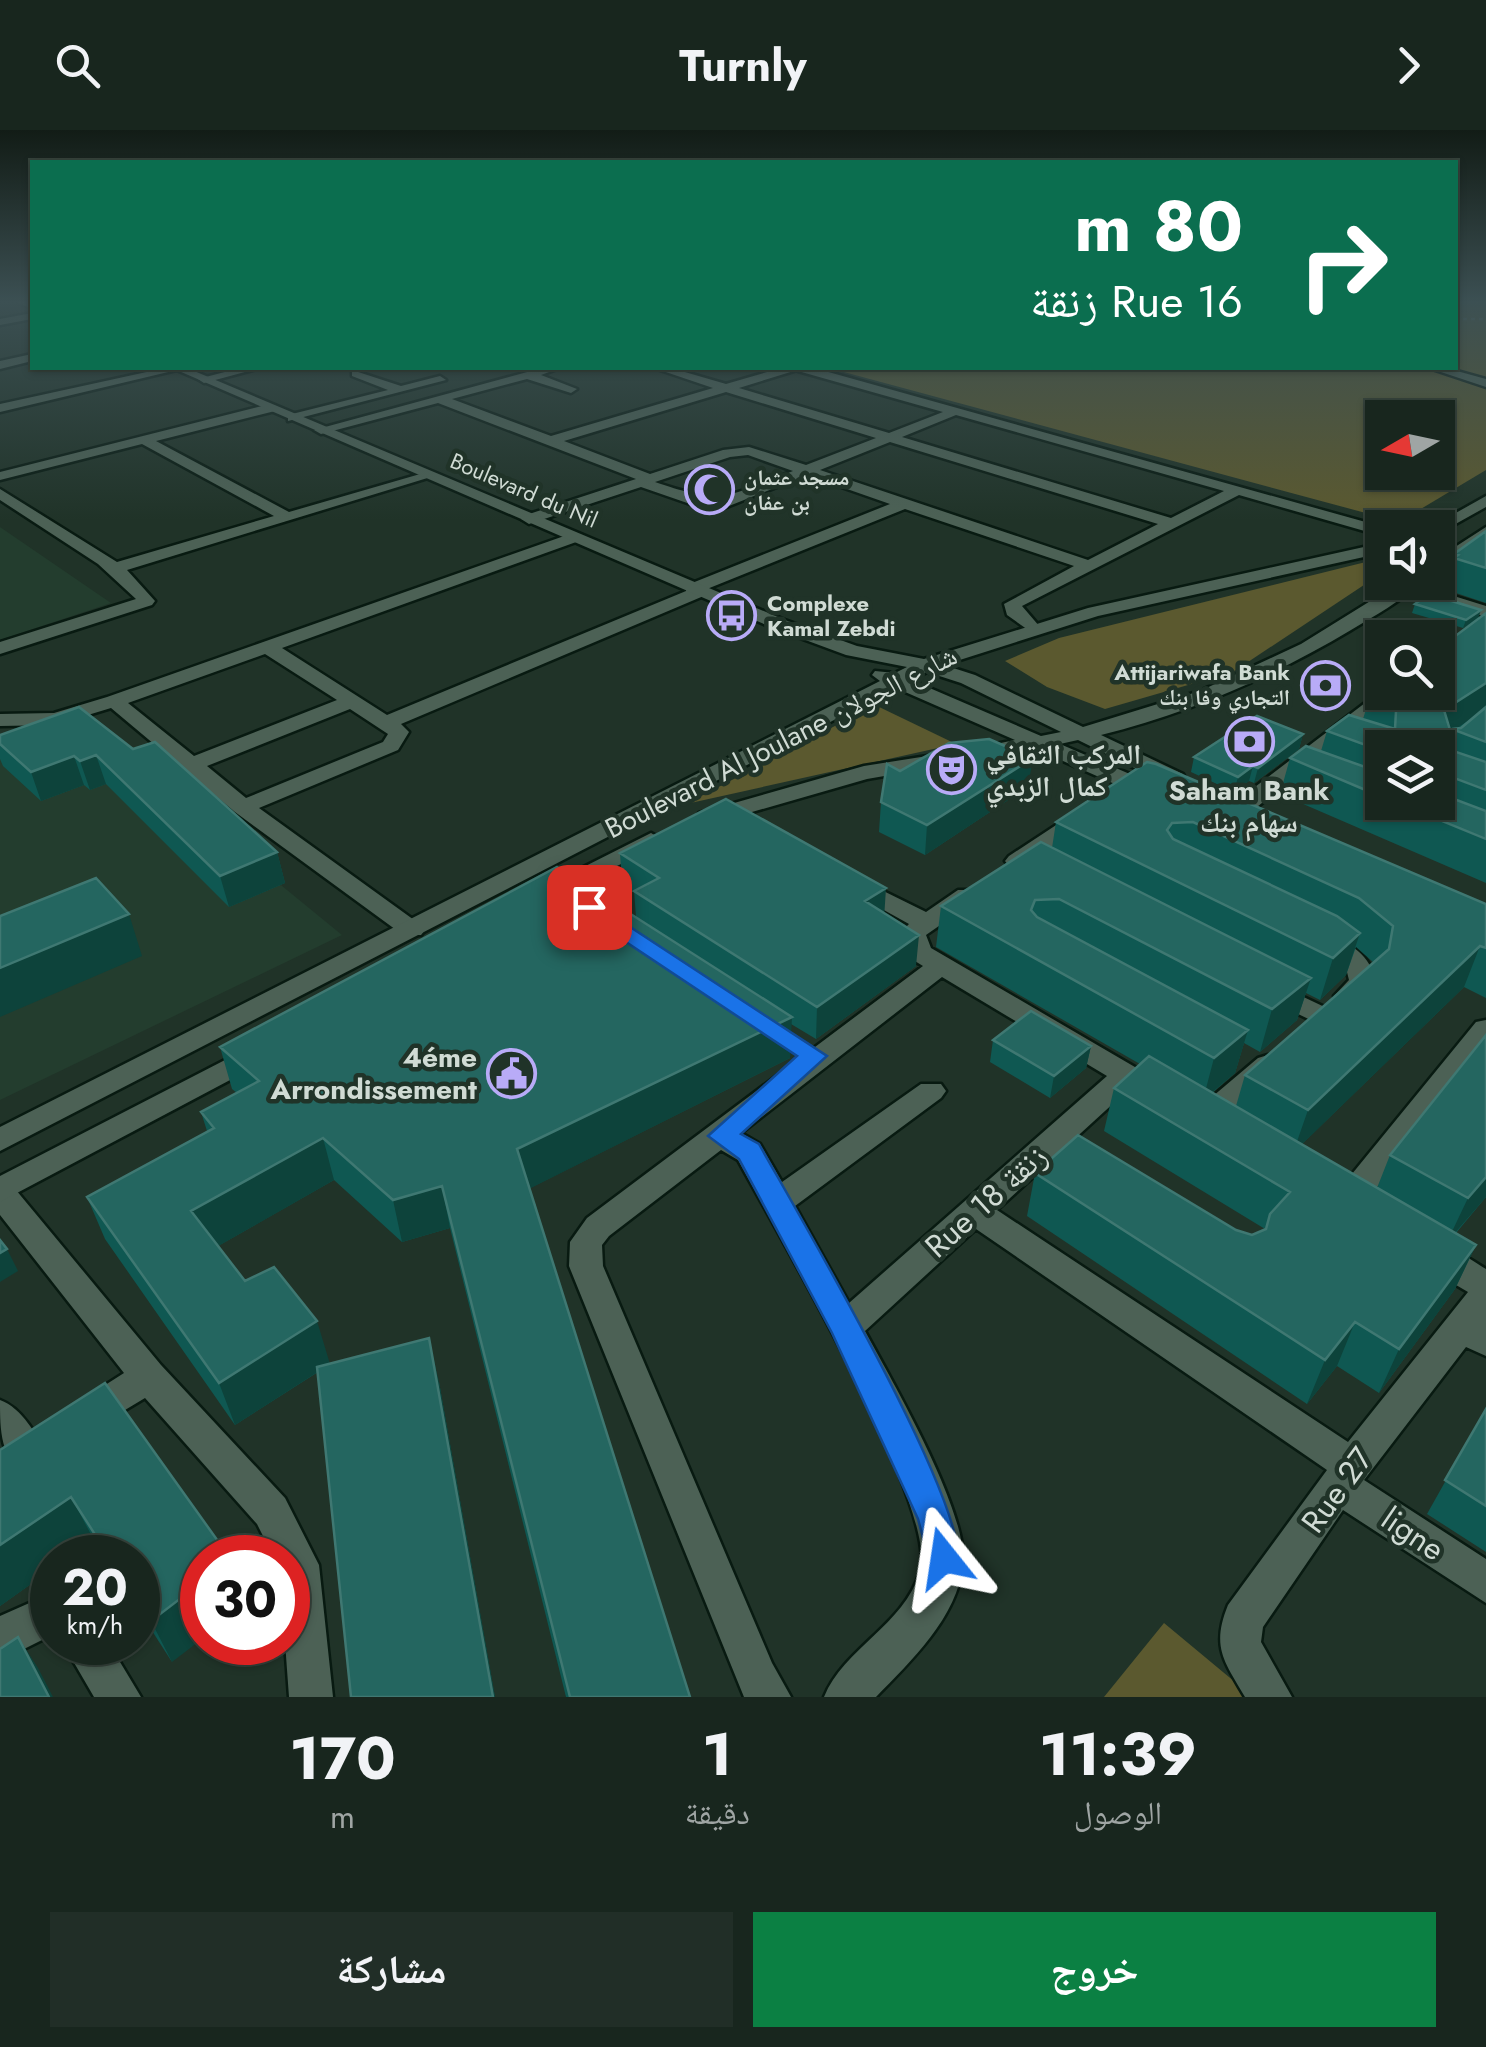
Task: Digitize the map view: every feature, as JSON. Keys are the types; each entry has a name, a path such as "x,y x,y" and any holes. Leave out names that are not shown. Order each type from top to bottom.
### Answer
{"street":[{"path":"0,408 57,389 143,374"},
{"name":"Boulevard du Nil","path":"192,374 573,538 852,652 926,665 1008,696 1086,734 1184,794 1130,783 890,682 852,652"},
{"path":"204,379 226,374"},
{"path":"359,374 400,390"},
{"path":"321,430 531,374"},
{"path":"680,374 1171,523"},
{"path":"550,441 771,374"},
{"path":"824,374 1365,526"},
{"path":"1456,374 1486,383"},
{"path":"528,375 571,389"},
{"path":"293,418 452,377"},
{"path":"437,398 698,502 724,503 884,436 956,411"},
{"path":"0,476 270,408"},
{"path":"144,440 286,516"},
{"path":"529,519 742,451 808,468 1087,565"},
{"path":"114,568 427,476"},
{"path":"1032,627 1013,611 1013,604 1238,490"},
{"path":"0,494 114,568 142,592 146,601 0,648"},
{"path":"1455,518 1486,501"},
{"path":"386,723 905,503"},
{"path":"1455,553 1486,532"},
{"path":"0,720 54,720 114,701 573,538"},
{"name":"Boulevard Al Joulane شارع الجولان","path":"0,1140 926,665 1032,627 1365,552"},
{"name":"Boulevard Al Joulane شارع الجولان","path":"526,904 652,840 723,812 864,773 1086,734 1194,702 1276,668 1343,631 1387,600"},
{"path":"1452,600 1486,612"},
{"path":"243,807 391,746 400,732 268,647"},
{"path":"114,701 243,807 412,930"},
{"path":"192,764 352,701"},
{"path":"1261,828 1225,811 1368,710"},
{"path":"1333,736 1365,748"},
{"path":"1291,768 1326,781"},
{"path":"769,1697 757,1678 586,1266 586,1242 598,1227 722,1136 806,1051 929,946 1003,870 1130,783"},
{"path":"723,812 757,831"},
{"path":"825,868 929,946 1235,1140"},
{"path":"1003,870 1052,877"},
{"path":"557,886 589,907"},
{"path":"1204,1121 1363,982 1362,970 1353,959 1300,931"},
{"path":"1255,982 1323,1017"},
{"path":"1345,1205 1486,1029"},
{"path":"286,1038 0,1191 148,1376 272,1511 299,1566 311,1697"},
{"path":"1228,1051 1262,1070"},
{"name":"Rue 18 زنقة","path":"846,1328 1127,1075"},
{"path":"776,1203 932,1091"},
{"path":"722,1136 749,1152 846,1328 936,1518 944,1558 935,1592 920,1618 846,1697"},
{"path":"1047,1146 1079,1166"},
{"path":"1314,1186 1376,1223"},
{"name":"ligne","path":"975,1212 1346,1476 1486,1583"},
{"path":"1408,1241 1486,1286"},
{"name":"Rue 27","path":"1270,1697 1239,1646 1243,1620 1346,1476 1475,1335 1486,1295"},
{"path":"0,1416 14,1465 148,1376"},
{"path":"0,1640 30,1621"},
{"path":"98,1665 120,1697"}],"shaded area":[{"path":"852,374 1486,374 1486,470 1455,489 1455,400 1365,400 1365,490 1453,490 1419,510 1365,513"},
{"path":"0,527 111,603 0,640"},
{"path":"1365,562 1365,584 1233,672 1105,709 1047,687 1005,661 1059,638"},
{"path":"875,705 956,744 686,804"},
{"path":"76,717 342,935 0,1100 0,748"},
{"path":"1164,1623 1253,1697 1104,1697"}],"building":[{"path":"1486,531 1486,568 1455,558 1455,553"},
{"path":"1421,600 1448,600 1481,610 1466,620 1415,604"},
{"path":"1486,613 1486,683 1455,703 1455,636"},
{"path":"79,707 133,749 155,742 277,852 220,876 96,755 80,761 74,756 31,772 0,744 0,735"},
{"path":"1486,707 1486,742 1452,729 1461,728"},
{"path":"1444,710 1450,730 1365,730 1365,745 1327,731 1349,715 1395,729 1396,711"},
{"path":"1257,716 1303,734 1258,768 1253,766 1238,777 1194,757"},
{"path":"989,739 1033,758 927,825 881,802 887,764 900,771 949,743"},
{"path":"1306,746 1365,767 1365,790 1290,758"},
{"path":"1455,752 1486,762 1486,790 1455,778"},
{"path":"1147,762 1486,904 1486,948 1480,946 1308,1110 1245,1075 1389,949 1393,926 1359,898 1193,822 1172,823 1167,830 1173,839 1337,916 1360,933 1333,958 1056,822"},
{"path":"726,799 886,888 865,901 919,935 817,1007 634,891 659,878 620,853"},
{"path":"1455,799 1486,811 1486,839 1440,820 1455,820"},
{"path":"1041,842 1311,978 1272,1009 1059,899 1035,900 1031,910 1037,917 1248,1030 1214,1058 941,906"},
{"path":"557,867 792,1017 517,1149 690,1697 570,1697 442,1186 393,1200 323,1138 191,1211 245,1281 274,1267 317,1321 219,1383 87,1197 214,1128 201,1112 259,1081 220,1047"},
{"path":"96,878 129,914 0,968 0,916"},
{"path":"1031,1011 1091,1046 1054,1076 993,1040"},
{"path":"1486,1035 1486,1177 1468,1198 1390,1155"},
{"path":"1149,1056 1476,1245 1399,1349 1355,1322 1325,1360 1035,1173 1078,1135 1236,1230 1252,1235 1266,1229 1270,1214 1290,1192 1114,1088"},
{"path":"429,1338 493,1697 351,1697 317,1367"},
{"path":"105,1383 214,1535 180,1535 180,1599 160,1614 160,1535 95,1535 71,1497 0,1545 0,1450"},
{"path":"1486,1409 1486,1506 1445,1480"},
{"path":"18,1637 49,1697 0,1697 0,1649"}],"place":[{"name":"مسجد عثمان بن عفان","path":"709,490"},
{"name":"Complexe Kamal Zebdi","path":"732,616"},
{"name":"Attijariwafa Bank التجاري وفا بنك","path":"1325,685"},
{"name":"Saham Bank سهام بنك","path":"1249,742"},
{"name":"المركب الثقافي كمال الزبدي","path":"951,770"},
{"name":"4éme Arrondissement","path":"512,1073"}],"route":[{"path":"589,907 814,1056 722,1136 749,1152 846,1328 936,1518 944,1558"}]}
